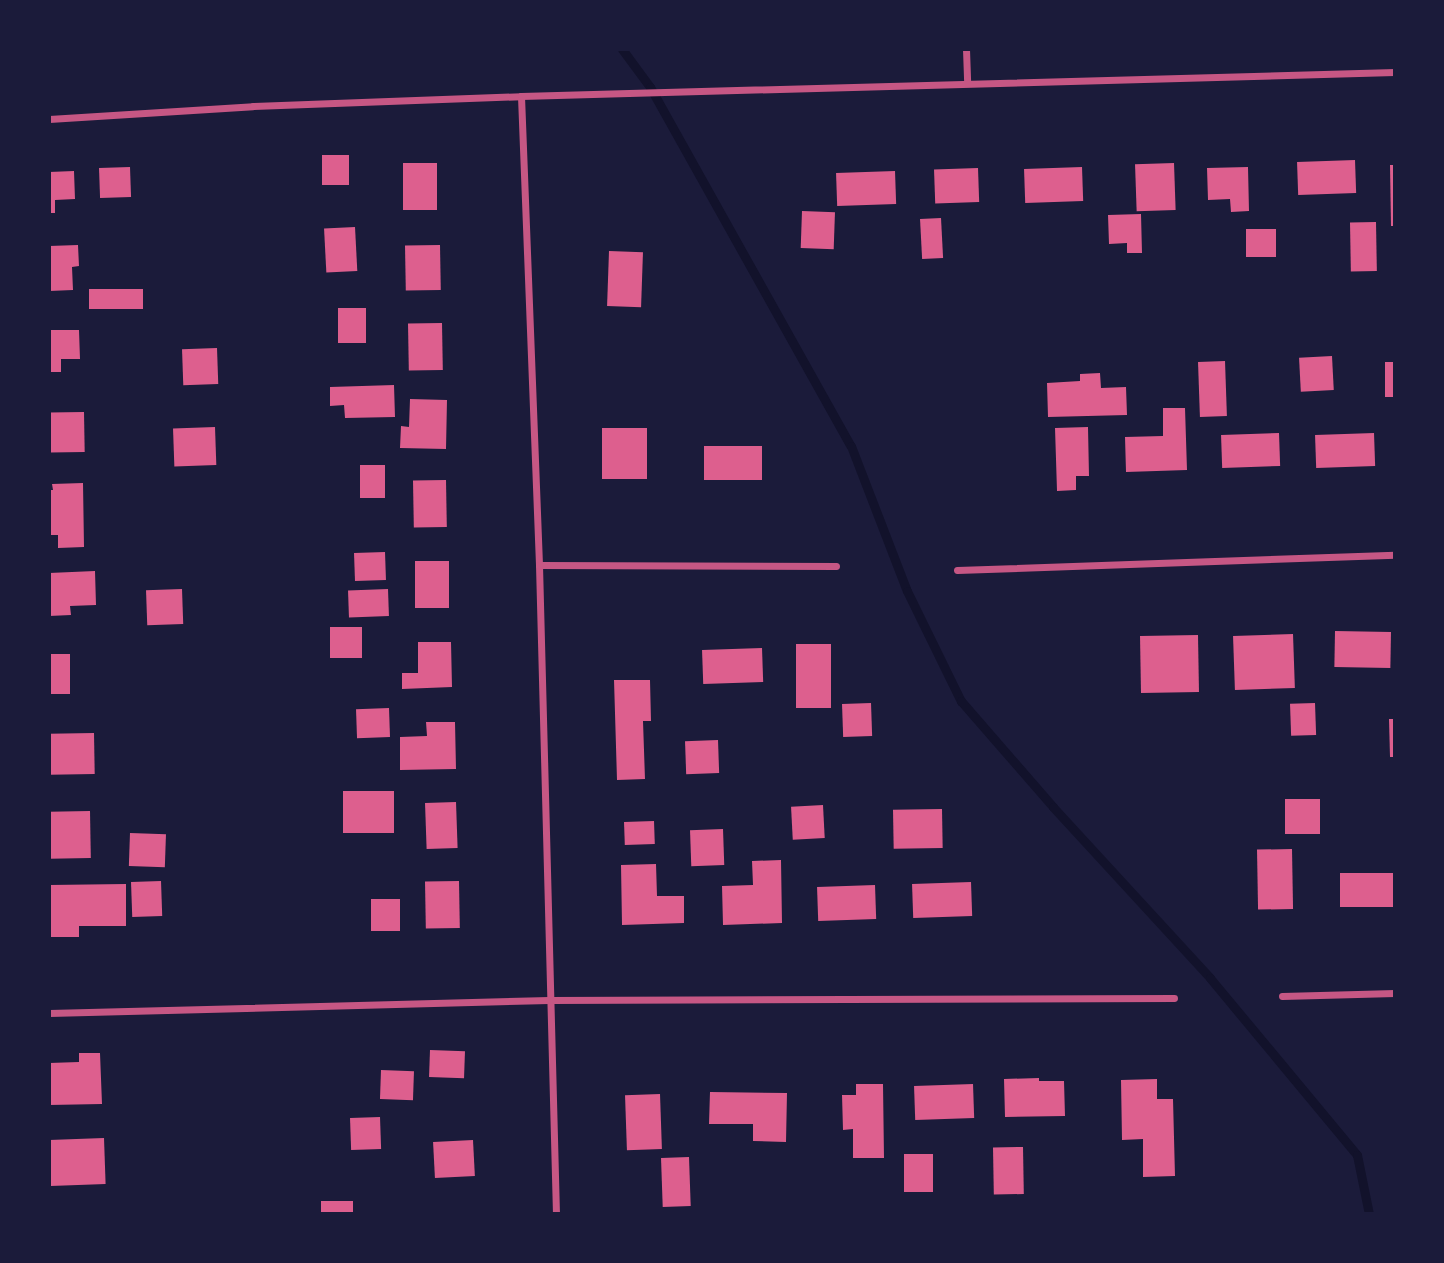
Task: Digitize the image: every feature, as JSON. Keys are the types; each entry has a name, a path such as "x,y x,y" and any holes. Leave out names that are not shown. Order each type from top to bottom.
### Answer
{"street":[{"path":"966,49 967,83"},
{"path":"49,119 253,106 521,96 1395,72"},
{"path":"521,96 539,565 556,1214"},
{"path":"957,570 1395,555"},
{"path":"539,565 836,566"},
{"path":"1282,996 1395,993"},
{"path":"49,1013 549,1000 1174,998"}],"building":[{"path":"322,155 349,155 349,185 322,185"},
{"path":"1355,160 1356,193 1298,195 1297,162"},
{"path":"403,163 437,163 437,210 403,210"},
{"path":"1174,163 1176,210 1137,211 1135,164"},
{"path":"1390,165 1395,165 1395,226 1391,226"},
{"path":"130,167 131,197 100,198 99,168"},
{"path":"1082,167 1083,201 1025,203 1024,169"},
{"path":"1248,167 1249,211 1231,212 1230,199 1208,200 1207,168"},
{"path":"978,168 979,202 935,204 934,170"},
{"path":"74,171 75,199 55,200 55,213 49,213 49,172"},
{"path":"895,171 896,204 837,206 836,173"},
{"path":"802,211 835,212 834,249 801,248"},
{"path":"1141,214 1142,253 1127,253 1127,243 1109,244 1108,215"},
{"path":"941,218 943,258 922,259 920,219"},
{"path":"1350,222 1376,222 1377,271 1351,271"},
{"path":"355,227 357,271 326,273 324,229"},
{"path":"1246,229 1276,229 1276,257 1246,257"},
{"path":"78,245 79,266 72,267 73,290 49,291 49,246"},
{"path":"440,245 441,290 406,291 405,246"},
{"path":"609,251 643,252 641,307 607,306"},
{"path":"89,289 143,289 143,309 89,309"},
{"path":"338,308 366,308 366,343 338,343"},
{"path":"442,323 443,370 409,371 408,324"},
{"path":"49,330 79,330 80,359 61,359 61,372 49,372"},
{"path":"217,348 218,384 183,385 182,349"},
{"path":"1332,356 1334,390 1301,392 1299,358"},
{"path":"1225,361 1227,416 1200,417 1198,362"},
{"path":"1385,362 1395,362 1395,397 1385,397"},
{"path":"1100,373 1101,388 1126,387 1127,415 1048,417 1047,383 1080,381 1080,374"},
{"path":"394,385 395,417 345,418 344,405 330,406 330,387"},
{"path":"410,399 447,400 446,449 400,448 401,426 409,427"},
{"path":"1163,408 1185,408 1187,470 1126,472 1125,437 1163,436"},
{"path":"84,412 85,452 50,453 49,413"},
{"path":"215,427 216,465 174,466 173,428"},
{"path":"1088,427 1089,476 1076,476 1076,490 1057,491 1055,428"},
{"path":"602,428 647,428 647,479 602,479"},
{"path":"1279,433 1280,466 1222,468 1221,435"},
{"path":"1374,433 1375,466 1316,468 1315,435"},
{"path":"704,446 762,446 762,480 704,480"},
{"path":"360,465 385,465 385,498 360,498"},
{"path":"446,480 447,527 414,528 413,481"},
{"path":"83,483 84,547 58,548 58,535 49,535 49,490 53,490 52,484"},
{"path":"385,552 386,580 355,581 354,553"},
{"path":"415,561 449,561 449,608 415,608"},
{"path":"95,571 96,605 70,606 71,615 49,616 49,573"},
{"path":"182,589 183,624 147,625 146,590"},
{"path":"388,589 389,616 349,617 348,590"},
{"path":"330,627 362,627 362,658 330,658"},
{"path":"1335,631 1391,632 1390,668 1334,667"},
{"path":"1293,634 1295,688 1235,690 1233,636"},
{"path":"1198,635 1199,692 1141,693 1140,636"},
{"path":"418,642 451,642 452,687 402,689 402,673 418,673"},
{"path":"796,644 831,644 831,708 796,708"},
{"path":"762,648 763,682 703,684 702,650"},
{"path":"49,654 70,654 70,694 49,694"},
{"path":"614,680 650,680 651,721 643,721 645,779 617,780"},
{"path":"871,703 872,736 843,737 842,704"},
{"path":"1315,703 1316,735 1291,736 1290,704"},
{"path":"389,708 390,737 357,738 356,709"},
{"path":"1389,719 1395,719 1395,757 1390,757"},
{"path":"426,722 455,722 456,769 400,770 400,737 427,736"},
{"path":"94,733 95,774 50,775 49,734"},
{"path":"718,740 719,773 686,774 685,741"},
{"path":"343,791 394,791 394,833 343,833"},
{"path":"1285,799 1320,799 1320,834 1285,834"},
{"path":"456,802 458,848 427,849 425,803"},
{"path":"823,805 825,838 793,840 791,807"},
{"path":"942,809 943,848 894,849 893,810"},
{"path":"90,811 91,858 50,859 49,812"},
{"path":"654,821 655,844 625,845 624,822"},
{"path":"723,829 724,865 691,866 690,830"},
{"path":"130,833 166,834 165,867 129,866"},
{"path":"1292,849 1293,909 1258,910 1257,850"},
{"path":"781,860 782,923 723,925 722,886 753,885 752,861"},
{"path":"656,864 657,896 684,896 684,923 622,925 621,865"},
{"path":"1340,873 1395,873 1395,907 1340,907"},
{"path":"161,881 162,916 132,917 131,882"},
{"path":"459,881 460,928 426,929 425,882"},
{"path":"971,882 972,916 913,918 912,884"},
{"path":"126,884 126,926 79,926 79,937 49,937 49,885"},
{"path":"875,885 876,919 818,921 817,887"},
{"path":"371,899 400,899 400,931 371,931"},
{"path":"430,1050 465,1051 464,1078 429,1077"},
{"path":"79,1053 100,1053 102,1104 49,1105 49,1063 79,1062"},
{"path":"381,1070 414,1071 413,1100 380,1099"},
{"path":"1039,1078 1039,1081 1064,1081 1065,1116 1005,1117 1004,1079"},
{"path":"1157,1079 1157,1099 1173,1099 1175,1176 1143,1177 1143,1139 1122,1140 1121,1080"},
{"path":"856,1084 883,1084 884,1158 853,1158 853,1129 843,1130 842,1095 856,1095"},
{"path":"973,1084 974,1118 915,1120 914,1086"},
{"path":"710,1092 787,1093 786,1142 753,1141 753,1124 709,1124"},
{"path":"660,1094 662,1149 627,1150 625,1095"},
{"path":"380,1117 381,1149 351,1150 350,1118"},
{"path":"104,1138 106,1184 51,1186 49,1140"},
{"path":"473,1140 475,1176 435,1178 433,1142"},
{"path":"1023,1147 1024,1194 994,1195 993,1148"},
{"path":"904,1154 933,1154 933,1192 904,1192"},
{"path":"689,1157 691,1206 663,1207 661,1158"},
{"path":"321,1201 353,1201 353,1214 321,1214"}],"waterway":[{"path":"622,49 650,87 851,446 907,591 961,701 1053,807 1210,978 1357,1155 1369,1214"}]}
